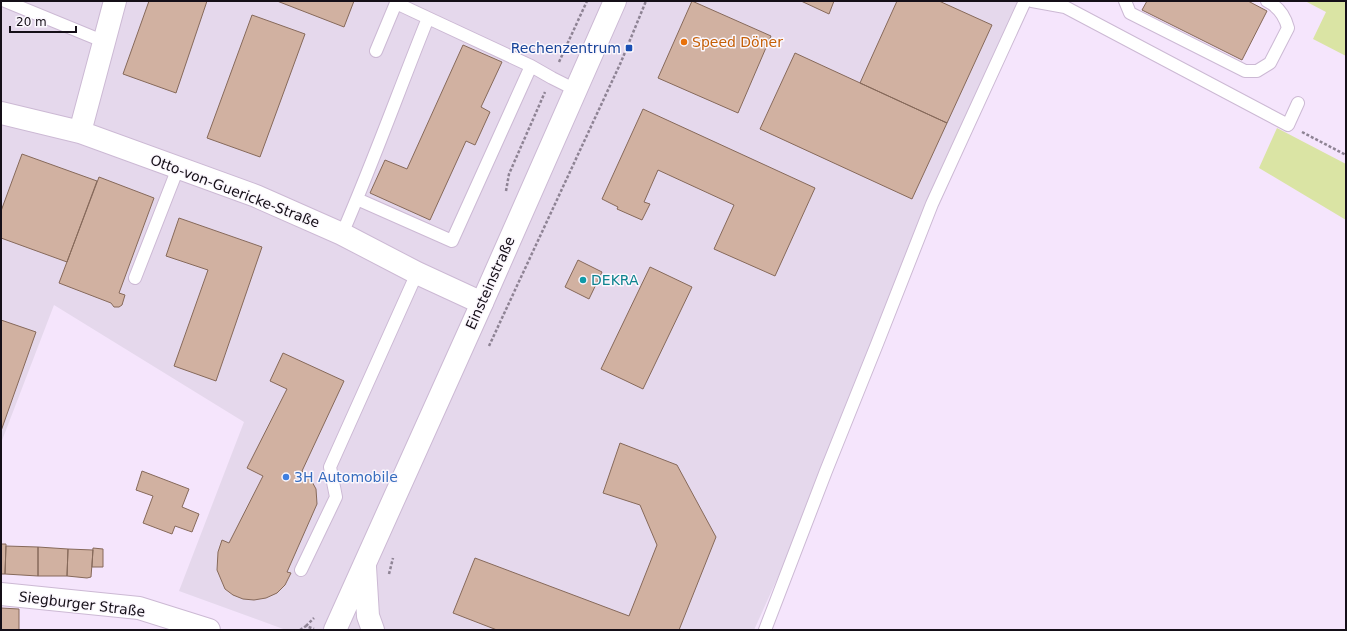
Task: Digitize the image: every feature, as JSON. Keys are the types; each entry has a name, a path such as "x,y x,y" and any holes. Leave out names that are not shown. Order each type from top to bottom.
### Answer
{"street":[{"path":"80,132 115,1"},
{"name":"Einsteinstraße","path":"335,630 482,303 615,1"},
{"name":"Otto-von-Guericke-Straße","path":"1,113 80,132 256,196 342,234 482,303"},
{"name":"Einsteinstraße","path":"364,564 368,616 373,630"},
{"name":"Siegburger Straße","path":"1,594 103,603 139,608 209,630"}],"lane":[{"path":"5,1 105,42"},
{"path":"765,630 826,471 932,204 1025,1"},
{"path":"1032,1 1065,8 1288,125 1298,103"},
{"path":"1125,1 1130,12 1245,71 1257,70 1270,63 1288,28 1286,17 1274,4 1267,1"},
{"path":"376,51 396,3 531,66 576,90"},
{"path":"342,234 428,18"},
{"path":"357,199 452,241 531,66"},
{"path":"135,278 178,168"},
{"path":"300,570 336,497 330,467 417,272"}],"path":[{"path":"489,346 621,62 646,1"},
{"path":"1288,125 1346,155"},
{"path":"388,578 394,556"},
{"path":"300,630 306,626 316,630"}],"shaded area":[{"path":"1,1 1025,1 932,204 826,471 754,630 286,630 179,591 244,422 54,305 1,443"}],"green space":[{"path":"1305,1 1346,1 1346,56 1313,39 1326,12"},
{"path":"1277,128 1346,164 1346,220 1259,168"}],"building":[{"path":"149,1 207,1 176,93 123,74"},
{"path":"277,1 354,1 344,27"},
{"path":"692,1 771,36 738,113 658,78"},
{"path":"801,1 834,1 829,14"},
{"path":"897,1 939,1 992,25 947,123 860,83"},
{"path":"1147,1 1248,1 1267,11 1242,60 1142,10"},
{"path":"252,15 305,34 260,157 207,138"},
{"path":"463,45 502,62 481,107 490,112 475,145 466,141 430,220 370,193 385,160 407,169"},
{"path":"795,53 947,123 912,199 760,129"},
{"path":"643,109 815,188 775,276 714,249 734,205 658,170 644,202 650,204 642,220 617,209 618,207 602,199"},
{"path":"22,154 97,181 67,262 1,238 1,211"},
{"path":"99,177 154,198 119,293 125,295 122,305 119,307 114,307 111,303 59,283"},
{"path":"179,218 262,247 216,381 174,366 208,270 166,256"},
{"name":"DEKRA","path":"578,260 602,272 589,299 565,287"},
{"path":"650,267 692,287 643,389 601,369"},
{"path":"1,320 36,332 1,431"},
{"name":"3H Automobile","path":"283,353 344,381 302,471 310,478 316,489 317,504 287,572 291,573 285,585 277,593 266,598 254,600 243,599 233,595 225,589 217,570 218,552 222,540 229,543 263,476 247,468 287,389 270,381"},
{"path":"620,443 677,465 716,537 679,630 497,630 453,613 475,558 629,616 657,545 640,505 603,493"},
{"path":"142,471 189,489 182,507 199,514 192,532 175,526 172,534 143,523 153,496 136,490"},
{"path":"1,544 6,544 5,574 1,574"},
{"path":"6,546 38,547 38,576 5,574"},
{"path":"38,547 68,549 67,576 38,576"},
{"path":"93,548 103,549 103,567 92,567"},
{"path":"68,549 93,550 91,577 67,576"},
{"path":"1,608 19,609 19,630 1,630"}],"place":[{"name":"Speed Döner","path":"684,42"},
{"name":"Rechenzentrum","path":"629,48"},
{"name":"DEKRA","path":"583,280"},
{"name":"3H Automobile","path":"286,477"}]}
